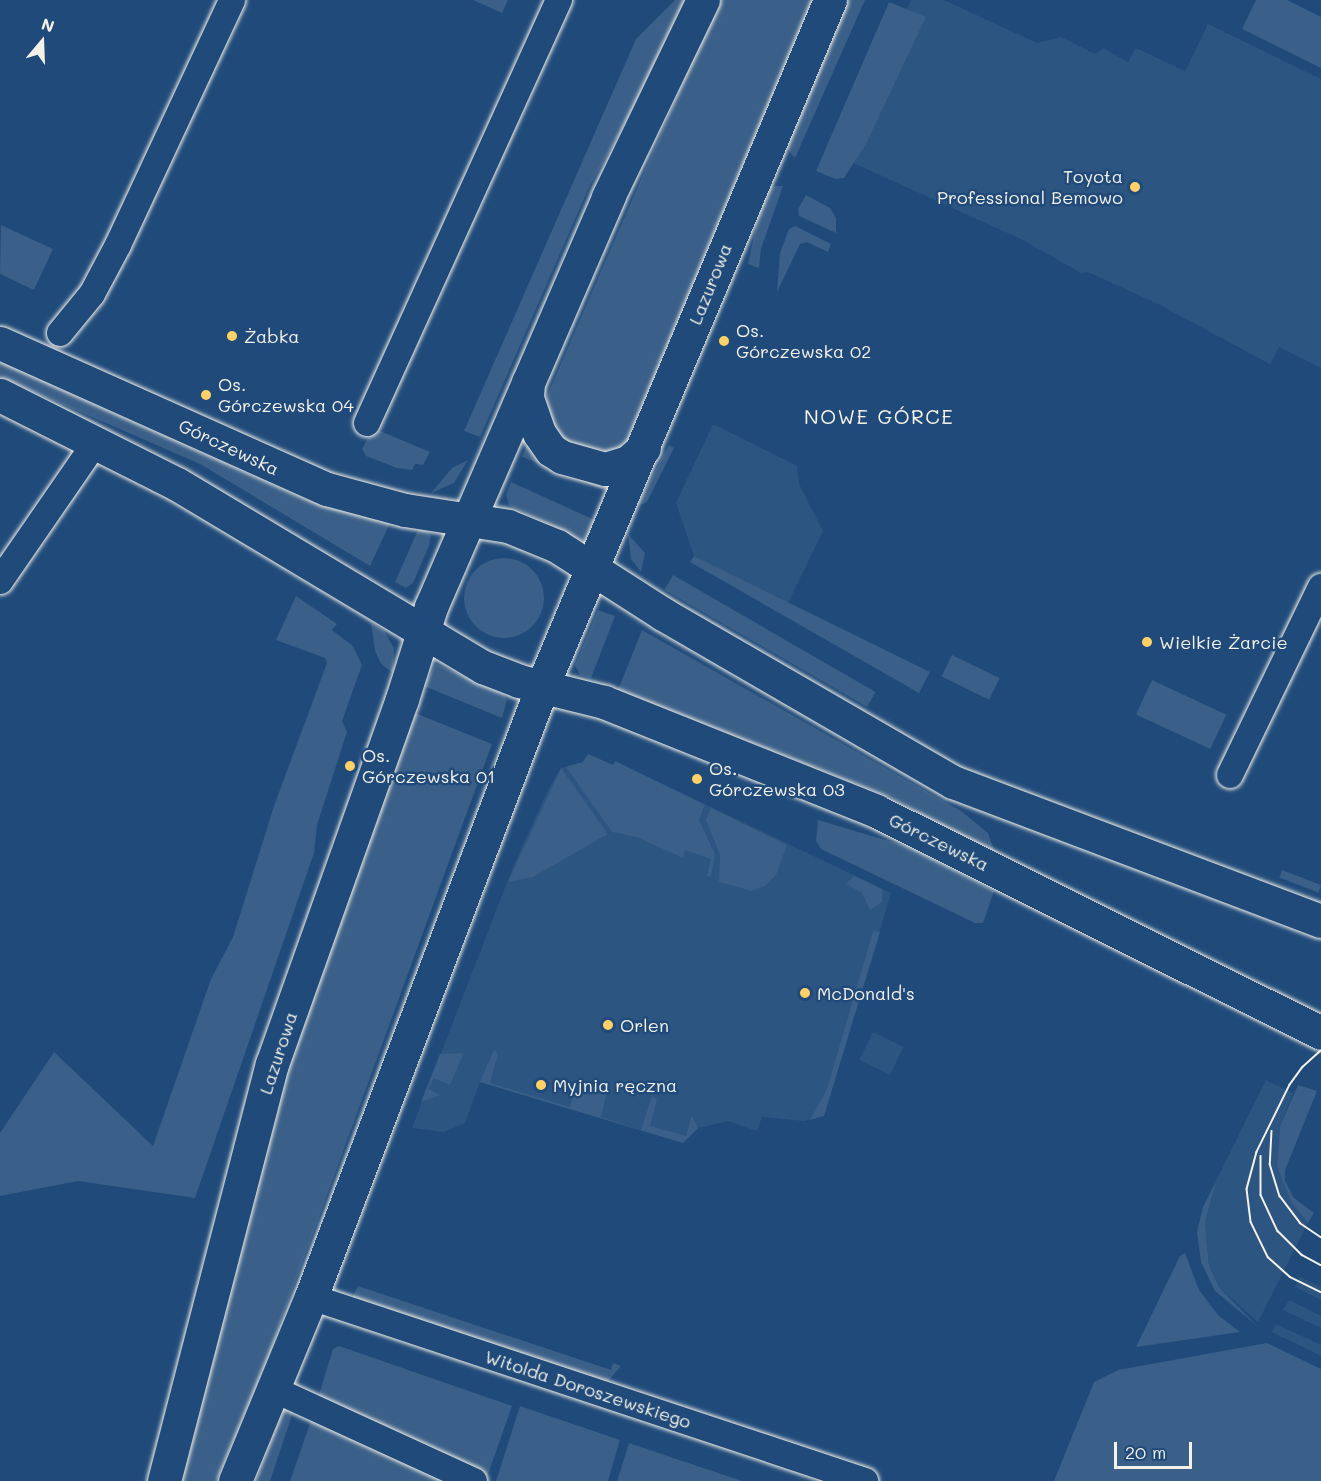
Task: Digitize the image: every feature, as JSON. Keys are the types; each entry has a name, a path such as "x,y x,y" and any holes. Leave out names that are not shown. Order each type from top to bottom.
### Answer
{"main road":[{"path":"468,518 608,197 703,0"},
{"name":"Lazurowa","path":"542,687 594,569 760,160 830,0"},
{"name":"Górczewska","path":"0,343 327,489 405,510 508,526 557,546 594,569"},
{"path":"528,382 527,398 539,433 552,450 562,457 605,469 628,462 644,448"},
{"path":"0,395 177,484 423,634"},
{"name":"Lazurowa","path":"164,1481 272,1064 423,634 468,518"},
{"path":"594,569 683,626 953,782 1321,921"},
{"name":"Górczewska","path":"423,634 483,667 542,687 604,702 876,811 1321,1033"},
{"path":"235,1481 311,1297 542,687"}],"street":[{"path":"60,333 92,294 118,245 232,0"},
{"path":"368,423 560,0"},
{"path":"0,581 96,442"},
{"path":"1230,775 1321,587"},
{"name":"Witolda Doroszewskiego","path":"311,1297 864,1481"},
{"path":"273,1389 474,1481"}],"shaded area":[{"path":"473,0 508,0 502,13"},
{"path":"675,0 685,0 635,106 589,187 480,437 464,431 636,39"},
{"path":"719,0 813,0 628,443 612,454 568,447 544,416 547,396"},
{"path":"847,0 865,0 795,158 788,150 787,140"},
{"path":"911,0 944,0 1037,43 1061,37 1095,54 1103,48 1128,62 1136,48 1185,71 1208,24 1321,79 1321,368 1279,347 1270,364 1158,304 1088,272 1081,273 1021,239 838,156"},
{"path":"1256,0 1287,0 1321,17 1321,68 1242,29"},
{"path":"889,2 926,17 866,144 844,178 835,179 816,171"},
{"path":"774,186 783,186 761,249 759,268 748,264 765,191"},
{"path":"806,195 830,208 836,218 836,233 799,216 798,209"},
{"path":"1,225 53,249 34,290 0,274"},
{"path":"795,226 831,244 828,252 807,242 800,244 777,292 780,253 789,229"},
{"path":"0,362 309,501 390,523 370,566 200,464 0,377"},
{"path":"713,424 797,466 799,484 823,531 788,603 694,556 676,503"},
{"path":"373,428 430,452 423,465 415,464 412,470 397,468 366,456 362,449"},
{"path":"528,442 613,476 607,491 522,457"},
{"path":"669,445 674,448 647,502 637,506"},
{"path":"468,460 454,483 431,493 452,468"},
{"path":"511,482 597,521 588,539 581,540 509,505 506,495"},
{"path":"424,529 431,535 429,546 413,583 406,588 395,582 418,530"},
{"path":"628,534 645,553 641,572 631,559"},
{"path":"694,556 930,672 919,693 690,562"},
{"path":"504,558 519,561 532,570 541,583 544,598 541,613 532,626 519,635 504,638 489,635 476,626 467,613 464,598 467,583 476,570 489,561"},
{"path":"673,575 876,692 867,707 664,590"},
{"path":"296,596 337,624 332,630 353,646 362,665 342,721 347,732 317,825 314,853 195,1198 78,1181 0,1196 0,1133 54,1052 153,1146 211,979 233,937 274,806 327,663 325,658 276,640"},
{"path":"598,610 615,616 591,678 580,675 575,665"},
{"path":"371,622 384,631 394,648 393,673 381,664 375,651"},
{"path":"642,630 961,811 988,833 996,856 890,797 618,690"},
{"path":"952,655 1000,678 989,700 941,677"},
{"path":"436,664 503,694 507,700 502,718 424,686"},
{"path":"1152,680 1226,715 1210,749 1136,714"},
{"path":"415,713 492,744 266,1362 216,1481 181,1481 271,1124 322,968"},
{"path":"588,754 613,765 615,761 891,893 824,1116 804,1121 762,1117 757,1131 728,1121 698,1128 683,1143 480,1082 465,1123 444,1132 412,1128 513,867 548,790 561,768 583,762"},
{"path":"588,754 613,765 615,761 705,805 699,820 715,854 711,877 707,876 711,859 685,850 683,858 637,837 612,832 566,767 583,762"},
{"path":"561,768 608,834 533,877 508,882"},
{"path":"711,808 787,845 776,875 765,886 752,891 719,882 720,855 706,820"},
{"path":"818,820 909,847 994,891 983,923 975,923 821,849 816,841"},
{"path":"1282,870 1321,885 1318,893 1279,877"},
{"path":"854,876 882,889 882,902 870,910 862,893 846,884"},
{"path":"873,931 880,932 824,1116 810,1120 827,1089"},
{"path":"873,1032 904,1047 890,1075 859,1060"},
{"path":"494,1050 498,1054 490,1083 570,1107 576,1083 607,1091 601,1117 641,1130 652,1096 657,1100 650,1126 686,1136 692,1115 698,1128 683,1143 480,1082"},
{"path":"464,1053 450,1085 434,1078 428,1089 440,1095 421,1102 440,1054"},
{"path":"1266,1080 1293,1093 1280,1126 1277,1167 1291,1202 1308,1223 1258,1322 1219,1287 1209,1266 1205,1223 1216,1181"},
{"path":"1298,1085 1317,1091 1285,1170 1285,1181 1294,1198 1314,1213 1308,1223 1291,1202 1277,1167 1280,1126"},
{"path":"1216,1181 1205,1223 1209,1266 1219,1287 1256,1325 1215,1291 1201,1262 1197,1232 1203,1207"},
{"path":"1185,1253 1199,1290 1218,1315 1240,1332 1136,1347 1180,1256"},
{"path":"1300,1277 1321,1287 1321,1300 1295,1287"},
{"path":"358,1286 611,1370 613,1363 621,1366 608,1381 597,1381 352,1298"},
{"path":"1289,1300 1321,1316 1321,1328 1283,1310"},
{"path":"1276,1324 1321,1345 1321,1356 1272,1332"},
{"path":"1267,1343 1321,1369 1321,1481 1054,1481 1094,1382 1118,1370"},
{"path":"339,1346 512,1406 487,1477 317,1401 333,1349"},
{"path":"520,1406 620,1440 608,1481 496,1481"},
{"path":"294,1409 270,1481 256,1481 283,1410"},
{"path":"313,1415 453,1481 290,1481"},
{"path":"629,1443 742,1481 617,1481"}],"tram line":[{"path":"1321,1051 1303,1067 1290,1085 1257,1152 1247,1189 1251,1222 1268,1257 1290,1277 1321,1292"},
{"path":"1272,1131 1270,1164 1280,1196 1300,1223 1321,1237"},
{"path":"1261,1156 1261,1195 1278,1231 1302,1255 1321,1265"}],"place":[{"name":"Toyota Professional Bemowo","path":"1135,187"},
{"name":"Żabka","path":"232,336"},
{"name":"Os. Górczewska 02","path":"724,341"},
{"name":"Os. Górczewska 04","path":"206,395"},
{"name":"Wielkie Żarcie","path":"1147,642"},
{"name":"Os. Górczewska 01","path":"350,766"},
{"name":"Os. Górczewska 03","path":"697,779"},
{"name":"McDonald's","path":"805,993"},
{"name":"Orlen","path":"608,1025"},
{"name":"Myjnia ręczna","path":"541,1085"}],"district":[{"name":"NOWE GÓRCE","path":"879,416"}]}
